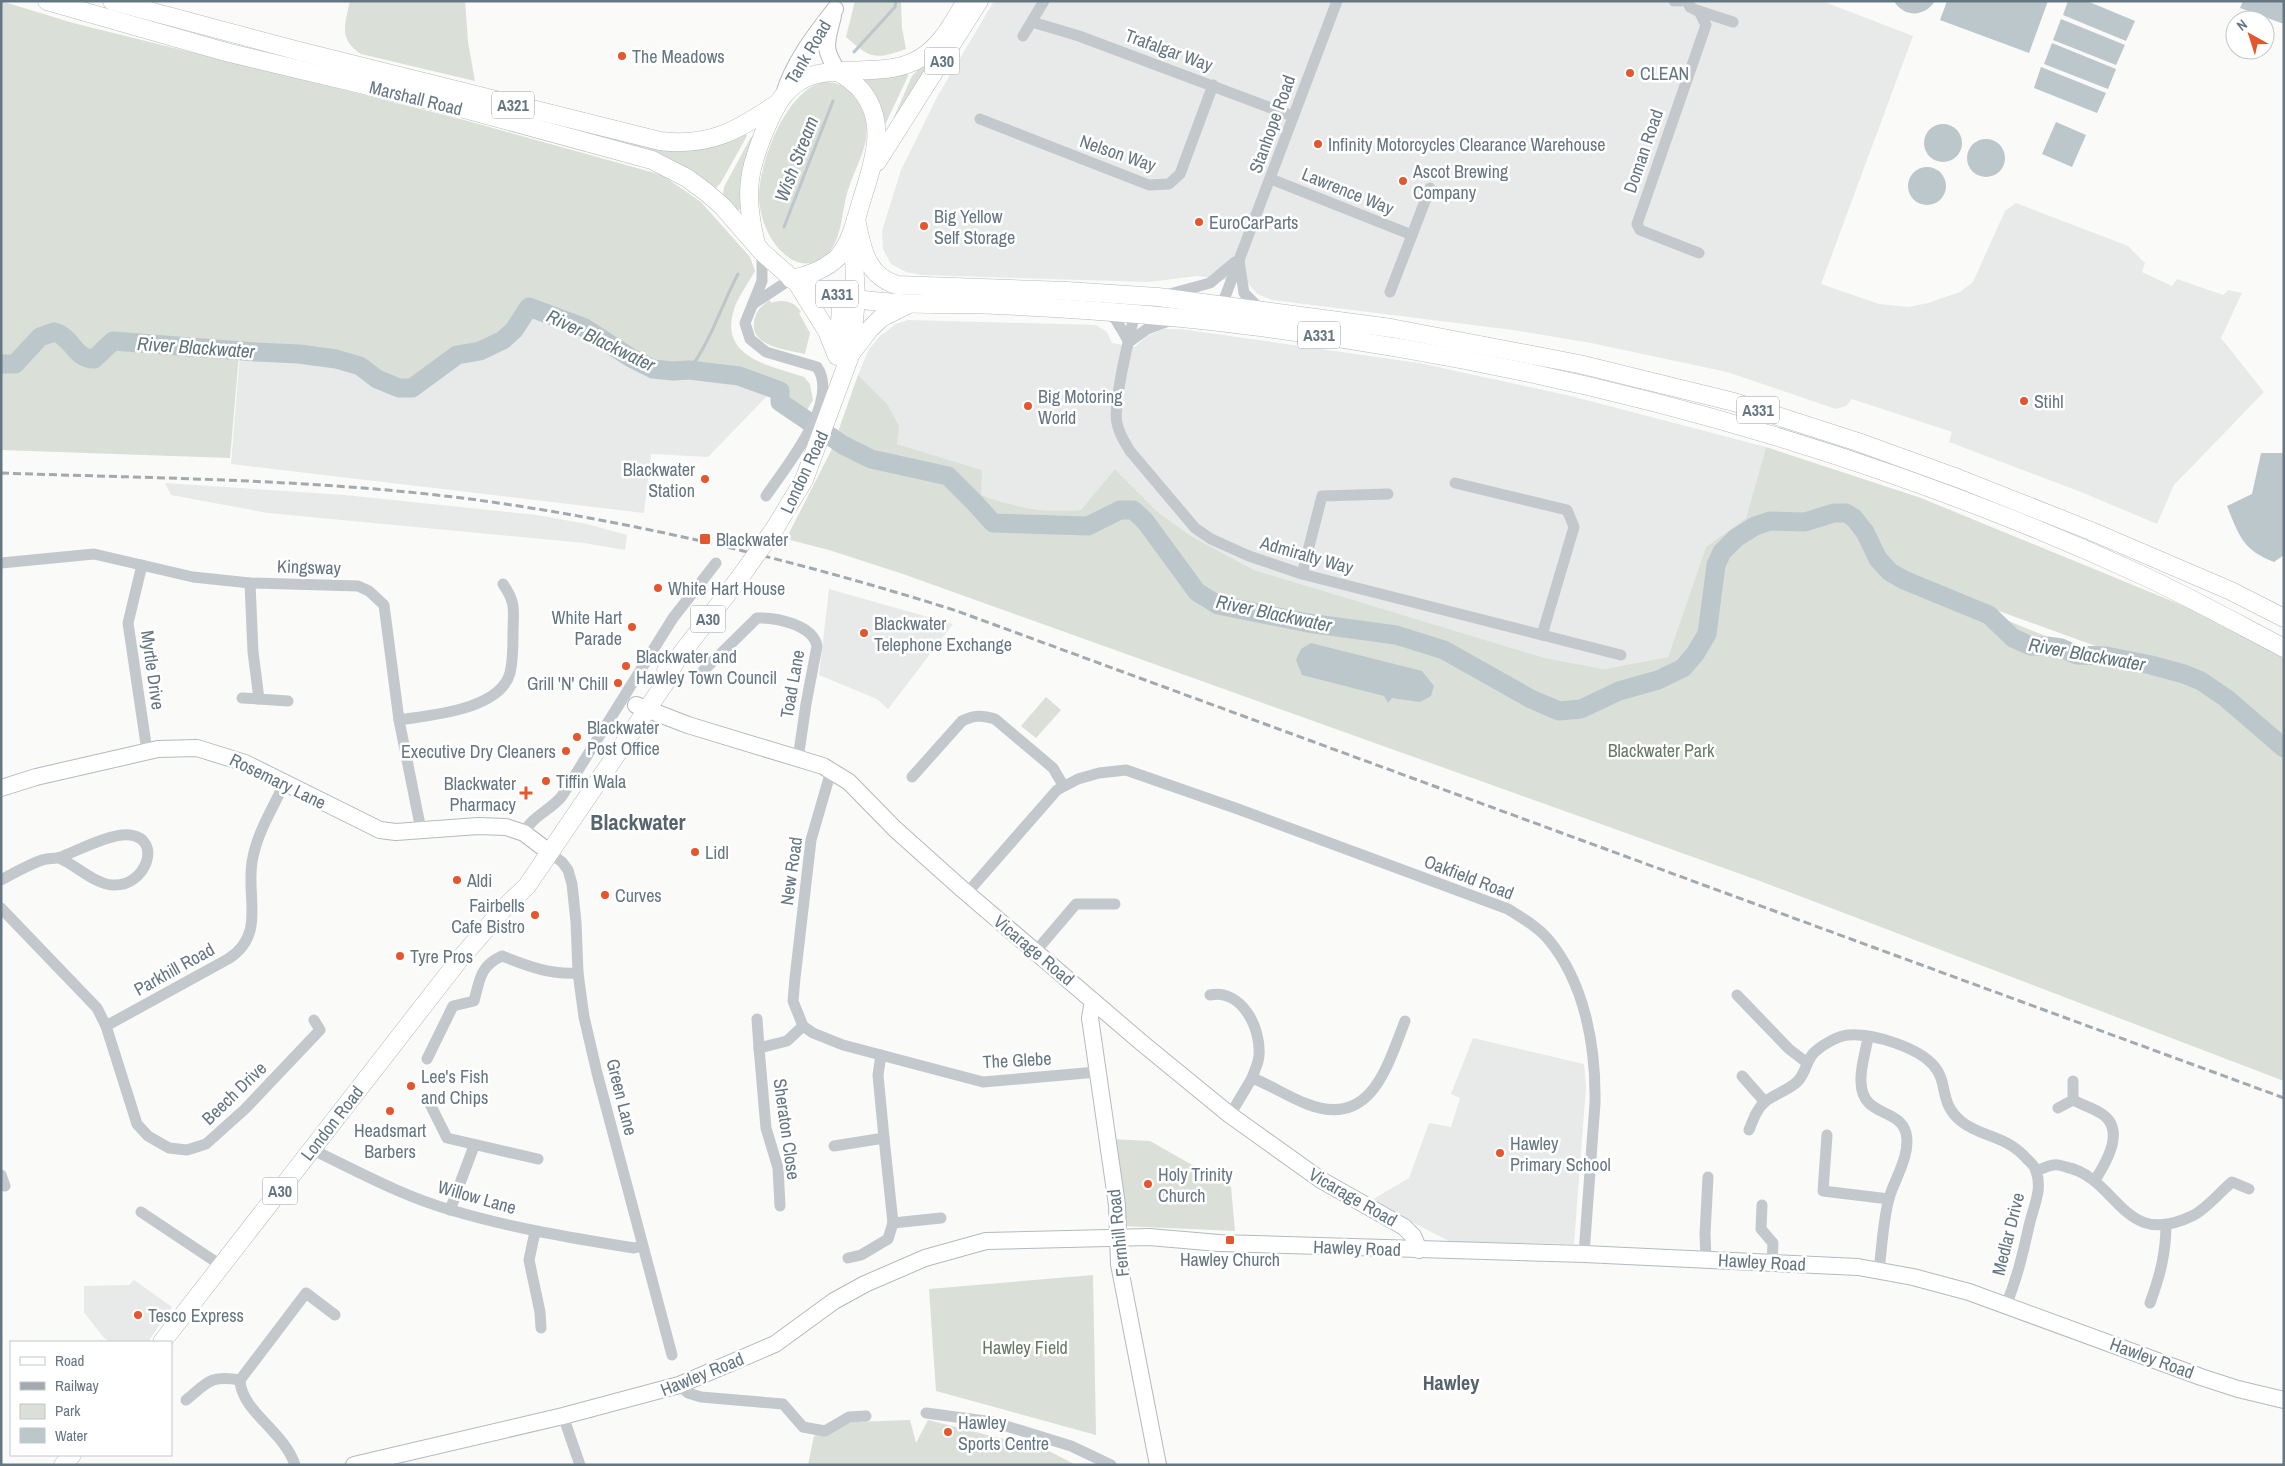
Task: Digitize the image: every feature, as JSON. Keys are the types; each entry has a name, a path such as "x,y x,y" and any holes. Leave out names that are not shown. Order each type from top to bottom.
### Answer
{"main road":[{"name":"Marshall Road","path":"48,1 217,50 461,108 642,156 670,169 706,192 760,249"},
{"name":"Marshall Road","path":"112,1 284,47 660,141 687,143 713,140 746,124 780,100"},
{"name":"A30","path":"839,72 896,67 914,61 940,42 966,1"},
{"name":"A30","path":"872,169 979,1"},
{"path":"794,281 830,264 843,250 854,224 872,169 876,147 876,123 873,112 867,99 858,88 839,72 820,73 808,77 780,100 756,155 750,178 750,207 760,249 794,281 832,340 844,354 882,318 912,303"},
{"name":"A331","path":"854,224 867,263 878,276 889,283 906,286 1068,291 1158,297 1260,309 1464,341 1578,364 1734,402 1858,442 2019,502 2231,591 2284,618"},
{"name":"London Road","path":"545,848 566,798 635,704 657,678 675,662 776,528 804,480 812,442 830,414 828,398 844,354 853,295 854,224"},
{"name":"A331","path":"794,281 853,295 912,303 992,305 1134,314 1374,343 1578,383 1730,422 1832,454 1971,504 2146,577 2284,648"},
{"path":"853,295 866,282 889,283"},
{"path":"1217,323 1222,305"},
{"name":"London Road","path":"163,1341 470,945 505,907 512,888 545,848 635,704"}],"street":[{"path":"1023,36 1044,1"},
{"name":"Stanhope Road","path":"1222,305 1337,1"},
{"path":"1674,1 1680,1"},
{"path":"1687,1 1690,7 1698,11 1733,22"},
{"name":"Tank Road","path":"780,100 797,62 837,5"},
{"name":"Tank Road","path":"837,5 827,48 828,56 839,72"},
{"name":"Doman Road","path":"1698,11 1706,25 1637,224 1640,230 1699,253"},
{"name":"Trafalgar Way","path":"1032,22 1079,36 1292,116"},
{"name":"Nelson Way","path":"980,119 1149,186 1169,184 1180,174 1213,85"},
{"name":"Lawrence Way","path":"1271,179 1412,235"},
{"path":"1390,292 1430,188"},
{"path":"760,249 763,276 745,323 750,339 766,352 817,367 824,381 828,398 812,442 766,496"},
{"path":"1238,259 1244,293 1260,309"},
{"name":"Stanhope Road","path":"1158,297 1210,282 1238,259"},
{"path":"753,304 794,281"},
{"name":"Admiralty Way","path":"1138,296 1118,394 1116,422 1130,452 1195,528 1211,539 1249,556 1302,574 1621,655"},
{"path":"1108,312 1116,320 1129,342 1155,325 1178,318"},
{"path":"1455,482 1567,510 1574,527 1542,635"},
{"path":"1302,574 1322,496 1388,494"},
{"name":"Kingsway","path":"1,563 94,554 193,577 250,583 358,586 374,596 384,605 399,720 421,830"},
{"path":"635,704 673,618 716,563"},
{"name":"Myrtle Drive","path":"142,565 128,623 147,751"},
{"path":"250,583 253,652 259,699"},
{"path":"399,720 439,714 470,706 500,690 510,673 513,647 513,598 503,584"},
{"name":"Toad Lane","path":"701,673 757,618 770,617 805,629 816,639 817,646 798,759"},
{"path":"242,698 288,701"},
{"name":"Vicarage Road","path":"635,704 688,725 831,771 849,782 895,829 967,894 1230,1115 1321,1180 1404,1227 1413,1236 1419,1250"},
{"path":"912,778 962,721 970,716 983,715 995,719 1053,768 1063,786 967,894"},
{"name":"Rosemary Lane","path":"1,788 36,777 147,751 185,747 209,750 245,763 380,830 495,826 524,832 545,848"},
{"name":"Oakfield Road","path":"1063,786 1099,773 1126,770 1135,772 1508,909 1530,923 1547,938 1572,978 1582,1005 1591,1042 1595,1080 1584,1254"},
{"name":"New Road","path":"802,1026 793,1001 795,978 811,840 831,771"},
{"name":"Parkhill Road","path":"106,1026 228,959 238,953 247,942 252,925 252,859 256,843 285,782"},
{"path":"524,832 528,824 556,803 566,798"},
{"path":"1,880 44,859 59,858 90,844 131,835 140,839 148,850 148,860 139,876 127,883 112,886 97,881 73,864 59,858"},
{"name":"Green Lane","path":"545,848 562,862 568,870 572,884 578,973 584,1017 642,1246 672,1355"},
{"path":"1036,951 1076,904 1115,904"},
{"path":"1,908 97,1008 106,1026"},
{"path":"427,1059 453,1006 474,1001 484,968 492,960 502,956 539,970 562,974 578,973"},
{"path":"1210,995 1219,993 1233,999 1242,1007 1255,1026 1259,1057 1252,1078 1230,1115"},
{"path":"1737,995 1789,1049 1806,1062"},
{"name":"Fernhill Road","path":"1093,1001 1090,1018 1117,1204 1119,1264 1158,1465"},
{"name":"Sheraton Close","path":"757,1019 766,1128 778,1168 780,1206"},
{"name":"Beech Drive","path":"106,1026 137,1124 148,1136 169,1148 187,1150 206,1144 245,1109 320,1030 314,1020"},
{"path":"1252,1078 1308,1104 1334,1111 1348,1109 1364,1099 1378,1084 1405,1021"},
{"path":"759,1048 787,1041 802,1026"},
{"name":"The Glebe","path":"802,1026 813,1033 844,1045 983,1082 1097,1072"},
{"name":"Medlar Drive","path":"1748,1130 1758,1109 1765,1102 1797,1082 1804,1073 1806,1062 1817,1050 1832,1041 1846,1035 1868,1037 1914,1050 1935,1066 1940,1077 1944,1096 1952,1112 1964,1123 2017,1147 2036,1171 2038,1198 2018,1272 2006,1305"},
{"path":"1868,1037 1861,1082 1863,1096 1870,1106 1896,1119 1906,1132 1906,1154 1889,1199 1879,1270"},
{"path":"848,1258 861,1255 888,1239 893,1223 878,1075 881,1055"},
{"path":"1742,1076 1765,1102"},
{"path":"2073,1081 2073,1100"},
{"path":"2073,1100 2103,1115 2111,1125 2113,1139 2108,1160 2094,1180"},
{"path":"2058,1108 2073,1100"},
{"path":"431,1106 447,1138 474,1146 538,1159"},
{"path":"1827,1135 1823,1191 1889,1199"},
{"path":"834,1146 884,1138"},
{"path":"450,1210 474,1146"},
{"name":"Willow Lane","path":"311,1149 396,1190 450,1210 535,1232 634,1248 642,1246"},
{"path":"2036,1171 2055,1164 2077,1169 2094,1180 2124,1212 2143,1223 2166,1224 2195,1214 2232,1182 2249,1189"},
{"path":"1706,1259 1708,1177"},
{"path":"1762,1205 1761,1229 1773,1243 1772,1262"},
{"path":"141,1212 222,1266"},
{"path":"893,1223 941,1218"},
{"path":"2150,1304 2161,1274 2166,1246 2166,1224"},
{"path":"535,1232 529,1260 540,1312 541,1328"},
{"name":"Hawley Road","path":"354,1465 563,1416 679,1385 776,1344 834,1301 865,1284 925,1258 986,1240 1119,1243 1149,1237 1219,1243 1584,1254 1858,1267 1945,1285 2006,1305 2201,1377 2238,1389 2284,1400"},
{"path":"295,1465 284,1441 250,1405 240,1390 240,1380 306,1293 335,1315"},
{"path":"186,1400 213,1379 222,1377 240,1380"},
{"path":"679,1385 688,1393 701,1397 783,1404 803,1427 825,1431 849,1417 866,1416"},
{"path":"926,1413 993,1422 1070,1446 1111,1465"},
{"path":"563,1416 580,1465"}],"shaded area":[{"path":"994,1 1822,1 1913,36 1821,284 1879,304 1908,307 1928,303 1960,292 1973,282 2005,211 2016,203 2128,246 2145,263 2142,272 2172,286 2177,279 2223,295 2228,290 2242,293 2221,338 2264,392 2174,485 2157,524 2081,492 1949,442 1952,432 1852,399 1846,406 1836,409 1727,372 1591,343 1513,330 1272,300 1257,294 1248,283 1197,276 1149,282 921,275 906,272 891,264 883,249 882,231 901,170 937,97"},
{"path":"531,310 584,331 615,349 629,360 654,372 688,373 738,379 771,392 708,457 651,454 644,513 231,464 240,355 299,357 335,362 358,369 375,382 399,391 414,390 458,358 482,354 505,342 517,331"},
{"path":"908,320 1096,325 1107,332 1112,343 1135,347 1147,336 1164,329 1181,329 1419,363 1571,396 1766,447 1746,518 1706,547 1668,657 1604,669 1545,658 1254,570 1191,536 1159,513 1115,469 1082,510 1054,512 1014,506 980,495 982,470 897,444 858,375 869,349 880,336 896,324"},
{"path":"165,483 345,495 537,515 587,524 627,535 625,550 584,543 268,513 171,495"},
{"path":"829,589 953,624 888,709 877,699 819,675"},
{"name":"Hawley Primary School","path":"1473,1038 1584,1064 1586,1087 1574,1244 1451,1242 1370,1201 1409,1178 1429,1123 1451,1127 1460,1098 1451,1094"},
{"path":"134,1280 172,1307 149,1341 109,1341 103,1337 84,1312 84,1286 129,1285"}],"green space":[{"path":"1,1 73,23 457,118 662,175 701,202 750,257 755,271 739,297 733,313 731,328 734,340 741,350 752,358 777,369 804,377 810,384 813,400 805,413 790,401 783,387 741,371 690,365 655,364 633,353 618,341 581,321 527,301 509,325 497,336 474,346 454,350 408,380 399,381 380,373 363,361 334,353 301,347 240,343 230,458 1,450"},
{"path":"350,1 465,1 468,42 475,81 361,54 349,43 346,37 345,24"},
{"path":"855,1 901,1 902,28 906,49 887,55 874,55 862,50 846,37"},
{"path":"938,53 894,117 912,76 917,71 916,69"},
{"path":"907,73 908,76 886,123 882,124 876,99 863,79 880,79"},
{"path":"823,82 842,85 852,94 862,110 867,133 862,155 848,190 839,234 835,244 829,253 821,259 811,263 799,263 783,253 773,242 763,221 759,199 760,184 769,149 786,113 797,99 810,88"},
{"path":"476,104 670,150 700,149 719,145 746,134 747,136 716,188 674,161 648,149"},
{"path":"751,137 753,139 741,179 740,209 738,210 723,194 724,187"},
{"path":"770,300 771,303 784,301 792,303 801,312 799,313 810,333 805,354 780,349 764,342 758,337 754,330 755,318 759,309"},
{"name":"Blackwater Park","path":"858,375 887,404 899,426 897,444 982,470 981,495 1007,503 1042,510 1081,510 1115,469 1159,513 1191,536 1254,570 1545,658 1604,669 1668,657 1706,547 1746,518 1766,447 1921,498 2196,611 2284,656 2284,1081 1760,881 903,574 829,550 786,539 832,449","holes":["1888,571 2115,653 2103,660"]},
{"path":"1046,697 1061,710 1036,738 1021,726"},
{"path":"1110,1139 1150,1141 1231,1187 1235,1231 1123,1226"},
{"name":"Hawley Field","path":"1093,1275 1096,1435 936,1391 929,1289"},
{"path":"910,1420 916,1443 928,1420 1047,1450 1076,1465 808,1465 814,1436 852,1422"}],"water":[{"path":"1894,1 1935,1 1920,13 1909,13 1898,7"},
{"path":"1947,1 2048,1 2029,53 1940,20"},
{"path":"2068,1 2087,1 2135,21 2126,41 2063,15"},
{"path":"2243,1 2284,1 2284,24 2275,21 2275,10 2246,10 2240,8"},
{"path":"2061,19 2125,45 2116,65 2053,40"},
{"path":"2052,43 2116,69 2108,89 2044,64"},
{"path":"2041,67 2106,93 2097,113 2034,88"},
{"path":"2056,122 2086,135 2072,167 2042,154"},
{"path":"1943,124 1956,130 1962,143 1956,156 1943,162 1930,156 1924,143 1930,130"},
{"path":"1986,139 1999,145 2005,158 1999,171 1986,177 1973,171 1967,158 1973,145"},
{"path":"1927,167 1940,173 1946,186 1940,199 1927,205 1914,199 1908,186 1914,173"},
{"path":"2261,453 2284,453 2284,555 2274,562 2255,552 2243,541 2227,506 2252,494"},
{"path":"1311,643 1422,671 1434,686 1431,696 1420,702 1392,698 1388,703 1384,696 1302,675 1296,660 1301,649"}],"waterway":[{"name":"Wish Stream","path":"854,52 895,7 896,1"},
{"name":"Wish Stream","path":"784,227 833,101"},
{"name":"Wish Stream","path":"689,370 704,347 738,274"},
{"name":"River Blackwater","path":"1,364 15,364 40,337 54,332 60,334 77,352 87,358 94,359 113,341 299,354 336,359 360,366 377,379 399,388 412,388 457,355 480,351 503,340 514,330 529,307 585,328 631,358 653,369 689,370 739,376 780,391 780,402 843,445 871,459 948,476 993,523 1088,526 1120,510 1133,510 1145,521 1197,592 1218,605 1308,623 1396,635 1444,650 1531,699 1559,711 1581,709 1619,691 1658,680 1683,668 1695,654 1707,634 1716,565 1722,552 1736,538 1755,526 1770,521 1805,522 1834,513 1846,513 1854,518 1865,532 1878,559 1890,572 1904,580 1989,615 2013,638 2031,646 2061,648 2077,655 2106,656 2151,665 2201,681 2226,698 2284,748"}],"railway":[{"path":"1,473 321,485 449,496 569,514 625,525 737,549 848,578 957,611 2284,1098"}],"place":[{"name":"The Meadows","path":"622,56"},
{"name":"CLEAN","path":"1630,73"},
{"name":"Infinity Motorcycles Clearance Warehouse","path":"1318,144"},
{"name":"Ascot Brewing Company","path":"1403,181"},
{"name":"EuroCarParts","path":"1199,222"},
{"name":"Big Yellow Self Storage","path":"924,226"},
{"name":"Stihl","path":"2024,401"},
{"name":"Big Motoring World","path":"1028,406"},
{"name":"Blackwater Station","path":"705,479"},
{"name":"Blackwater","path":"705,539"},
{"name":"White Hart House","path":"658,588"},
{"name":"White Hart Parade","path":"632,627"},
{"name":"Blackwater Telephone Exchange","path":"864,633"},
{"name":"Blackwater and Hawley Town Council","path":"626,666"},
{"name":"Grill 'N' Chill","path":"618,683"},
{"name":"Blackwater Post Office","path":"577,737"},
{"name":"Executive Dry Cleaners","path":"566,751"},
{"name":"Tiffin Wala","path":"546,781"},
{"name":"Blackwater Pharmacy","path":"526,793"},
{"name":"Lidl","path":"695,852"},
{"name":"Aldi","path":"457,880"},
{"name":"Curves","path":"605,895"},
{"name":"Fairbells Cafe Bistro","path":"535,915"},
{"name":"Tyre Pros","path":"400,956"},
{"name":"Lee's Fish and Chips","path":"411,1086"},
{"name":"Headsmart Barbers","path":"390,1111"},
{"name":"Hawley Primary School","path":"1500,1153"},
{"name":"Holy Trinity Church","path":"1148,1184"},
{"name":"Hawley Church","path":"1230,1240"},
{"name":"Tesco Express","path":"138,1315"},
{"name":"Hawley Sports Centre","path":"948,1432"}],"district":[{"name":"Blackwater","path":"638,822"},
{"name":"Hawley","path":"1451,1382"}]}
